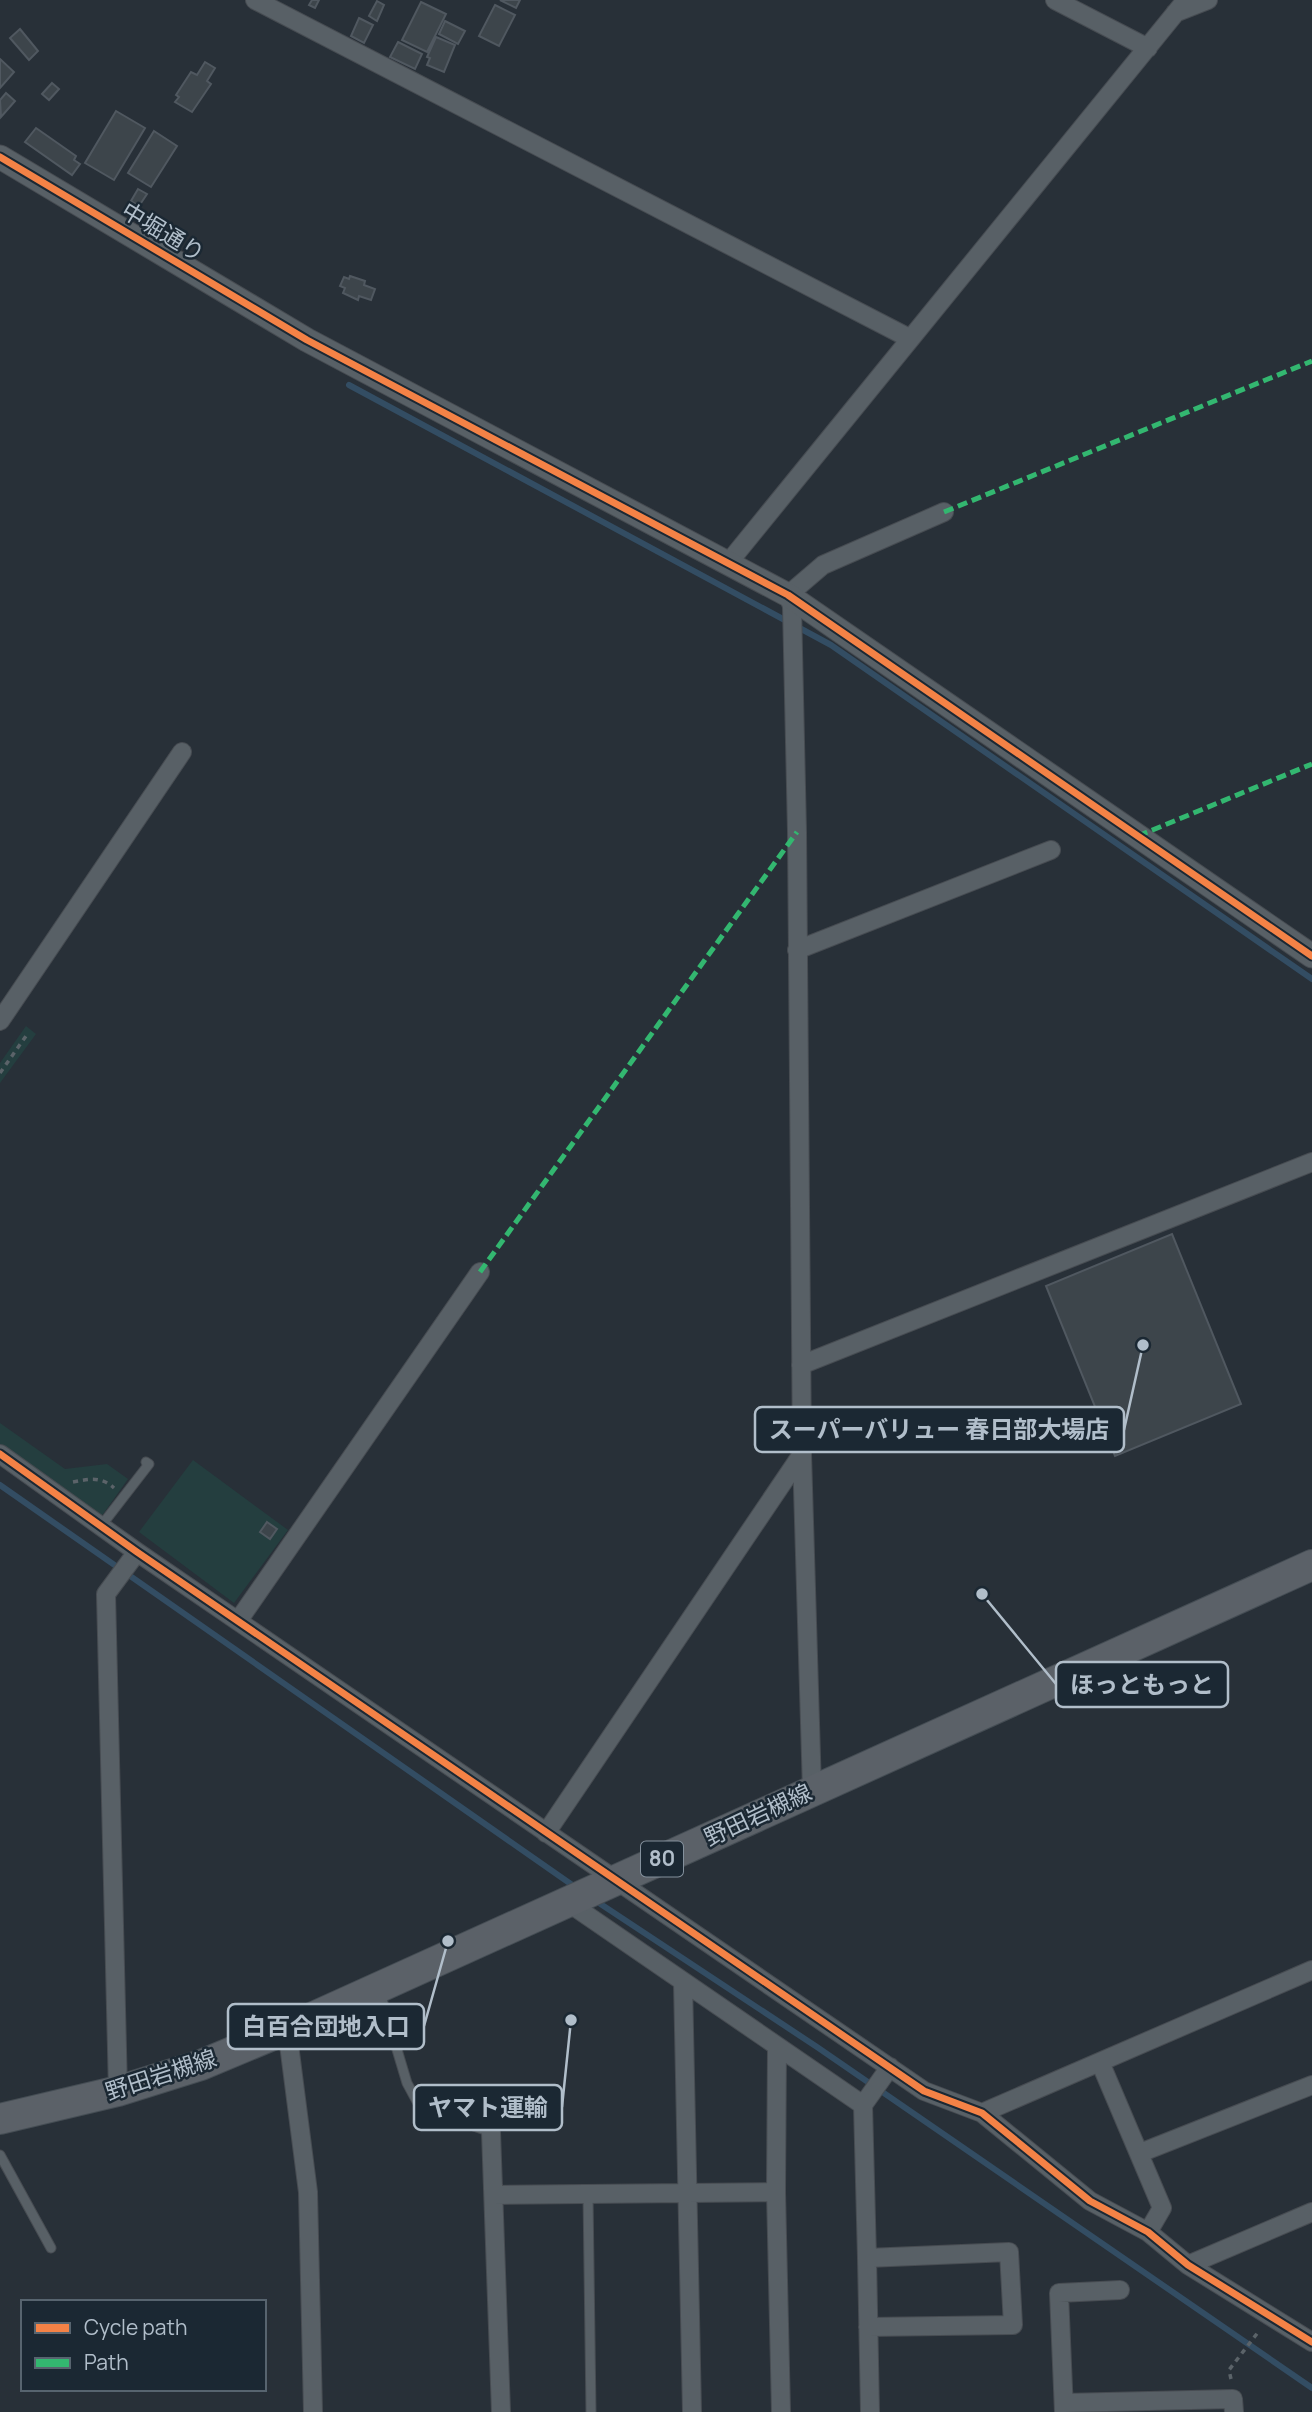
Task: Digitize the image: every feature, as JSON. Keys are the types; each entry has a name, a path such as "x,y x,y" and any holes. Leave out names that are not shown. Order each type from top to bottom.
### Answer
{"main road":[{"name":"野田岩槻線","path":"0,2119 118,2091 201,2065 287,2029 1312,1565"}],"street":[{"path":"255,0 909,338"},
{"path":"1055,0 1147,48"},
{"path":"729,562 1180,7 1208,0"},
{"name":"中堀通り","path":"0,157 307,340 729,562 1312,956"},
{"path":"812,1790 801,1365 790,601 823,565 944,512"},
{"path":"0,1021 182,752"},
{"path":"797,950 1051,850"},
{"path":"801,1365 1312,1162"},
{"path":"238,1621 480,1272"},
{"path":"0,1454 137,1552 925,2091 982,2113 1090,2201 1148,2232 1188,2265 1269,2318 1311,2341"},
{"path":"546,1833 803,1454"},
{"path":"118,2091 106,1594 137,1552"},
{"path":"569,1903 863,2105"},
{"path":"982,2113 1312,1970"},
{"path":"683,1982 692,2412"},
{"path":"287,2029 308,2192 313,2412"},
{"path":"777,2046 776,2192 781,2412"},
{"path":"1100,2062 1162,2208 1148,2232"},
{"path":"870,2412 863,2105 890,2067"},
{"path":"1140,2153 1312,2085"},
{"path":"491,2132 501,2412"},
{"path":"494,2195 776,2192"},
{"path":"1188,2265 1312,2211"},
{"path":"867,2258 1009,2252 1013,2325 868,2327"},
{"path":"1120,2290 1059,2293 1064,2407 1233,2405"}],"lane":[{"path":"101,1525 149,1464 146,1462"},
{"path":"378,1988 407,2083 420,2107 491,2132"},
{"path":"0,2155 51,2248"},
{"path":"588,2194 591,2412"}],"path":[{"path":"0,1073 26,1036"},
{"path":"70,1482 106,1480 124,1497"},
{"path":"1233,2405 1229,2370 1258,2332"}],"green space":[{"path":"26,1026 36,1034 0,1083 0,1063"},
{"path":"0,1423 65,1469 107,1464 128,1479 101,1517 0,1446"},
{"path":"193,1460 288,1530 234,1603 139,1532"}],"building":[{"path":"312,0 319,0 315,8 309,5"},
{"path":"500,0 520,0 516,8"},
{"path":"377,1 384,5 377,21 369,16"},
{"path":"421,2 446,14 427,52 402,40"},
{"path":"495,5 515,15 499,46 479,36"},
{"path":"359,18 373,25 364,43 351,36"},
{"path":"445,21 465,31 458,44 439,34"},
{"path":"20,29 38,51 29,60 10,38"},
{"path":"436,37 455,45 444,72 427,65 430,58 427,57"},
{"path":"398,42 422,54 415,69 390,57"},
{"path":"0,59 14,72 0,88"},
{"path":"205,62 215,68 207,81 211,84 192,112 175,102 179,97 176,95 191,72 197,75"},
{"path":"52,83 59,89 49,100 42,94"},
{"path":"6,93 15,101 1,117 0,100"},
{"path":"116,111 145,128 114,180 85,163"},
{"path":"36,128 76,156 74,160 80,164 72,175 25,142"},
{"path":"154,131 177,146 151,187 128,173"},
{"path":"138,189 147,194 139,206 131,201"},
{"path":"350,276 365,281 364,285 375,289 371,300 359,296 358,300 343,293 345,288 340,286 344,277 349,279"},
{"path":"1172,1234 1241,1404 1115,1456 1046,1286"},
{"path":"267,1522 277,1529 270,1539 260,1532"}],"waterway":[{"path":"349,385 831,645 1312,979"},
{"path":"0,1485 578,1889"},
{"path":"593,1899 817,2047 1312,2388"}],"marked path":[{"path":"944,512 1312,361"},
{"path":"1138,836 1312,764"},
{"path":"480,1272 797,832"}],"cycle path":[{"path":"0,157 307,340 788,595 1312,956"},
{"path":"0,1454 137,1552 924,2091 982,2113 1090,2201 1148,2232 1188,2265 1312,2342"}],"place":[{"name":"スーパーバリュー 春日部大場店","path":"1143,1345"},
{"name":"ほっともっと","path":"982,1594"},
{"name":"白百合団地入口","path":"448,1941"},
{"name":"ヤマト運輸","path":"571,2020"}]}
